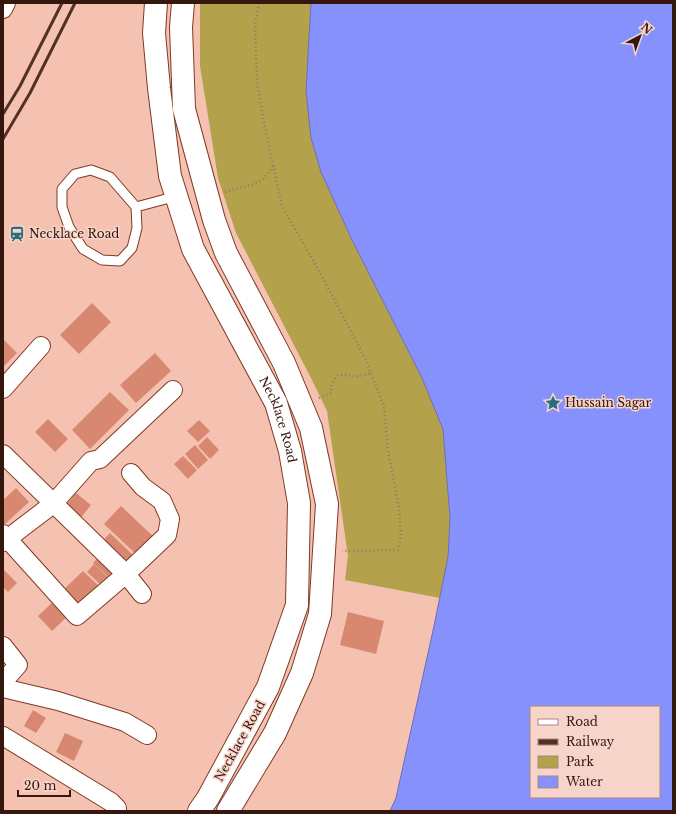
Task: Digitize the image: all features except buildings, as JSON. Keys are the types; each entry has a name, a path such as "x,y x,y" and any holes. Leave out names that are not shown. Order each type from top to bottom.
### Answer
{"main road":[{"name":"Necklace Road","path":"156,3 154,33 170,176 193,248 276,403 290,451 299,503 296,605 268,687 208,798 199,811"},
{"name":"Necklace Road","path":"182,3 181,27 184,109 207,196 226,253 284,363 311,428 327,504 320,614 302,673 275,732 228,811"}],"street":[{"path":"3,9 6,3"},
{"path":"3,389 41,346"},
{"path":"131,473 143,487 162,501 170,519 167,535 126,574 77,616 4,538 53,504 92,461 100,459 174,390"},
{"path":"3,454 126,574 142,594"},
{"path":"3,646 18,665 3,682"},
{"path":"3,688 58,701 125,722 147,735"},
{"path":"3,736 111,802 117,808 117,811"}],"lane":[{"path":"91,170 110,177 136,207 137,228 132,248 120,261 102,260 83,249 69,227 62,207 62,189 75,174 91,170"},
{"path":"136,207 177,196"}],"path":[{"path":"260,3 255,24 257,81 265,128 282,206 323,278 367,362 384,407 388,451 399,508 401,537 398,550 324,551"},
{"path":"207,196 251,186 261,181 274,166"},
{"path":"301,404 331,393 332,382 338,374 356,377 371,373"}],"green space":[{"path":"200,3 311,3 306,91 311,138 321,172 352,240 422,378 443,429 450,518 448,557 440,598 345,580 348,556 327,411 236,233 218,178 200,66"}],"water":[{"name":"Hussain Sagar","path":"311,3 673,3 673,811 390,811 396,798 448,557 450,518 443,429 422,378 352,240 321,172 311,138 306,91"}],"railway":[{"path":"3,114 20,86 62,3"},
{"path":"3,139 30,93 75,3"}],"place":[{"name":"Necklace Road","path":"17,234"},
{"name":"Hussain Sagar","path":"553,403"}]}
